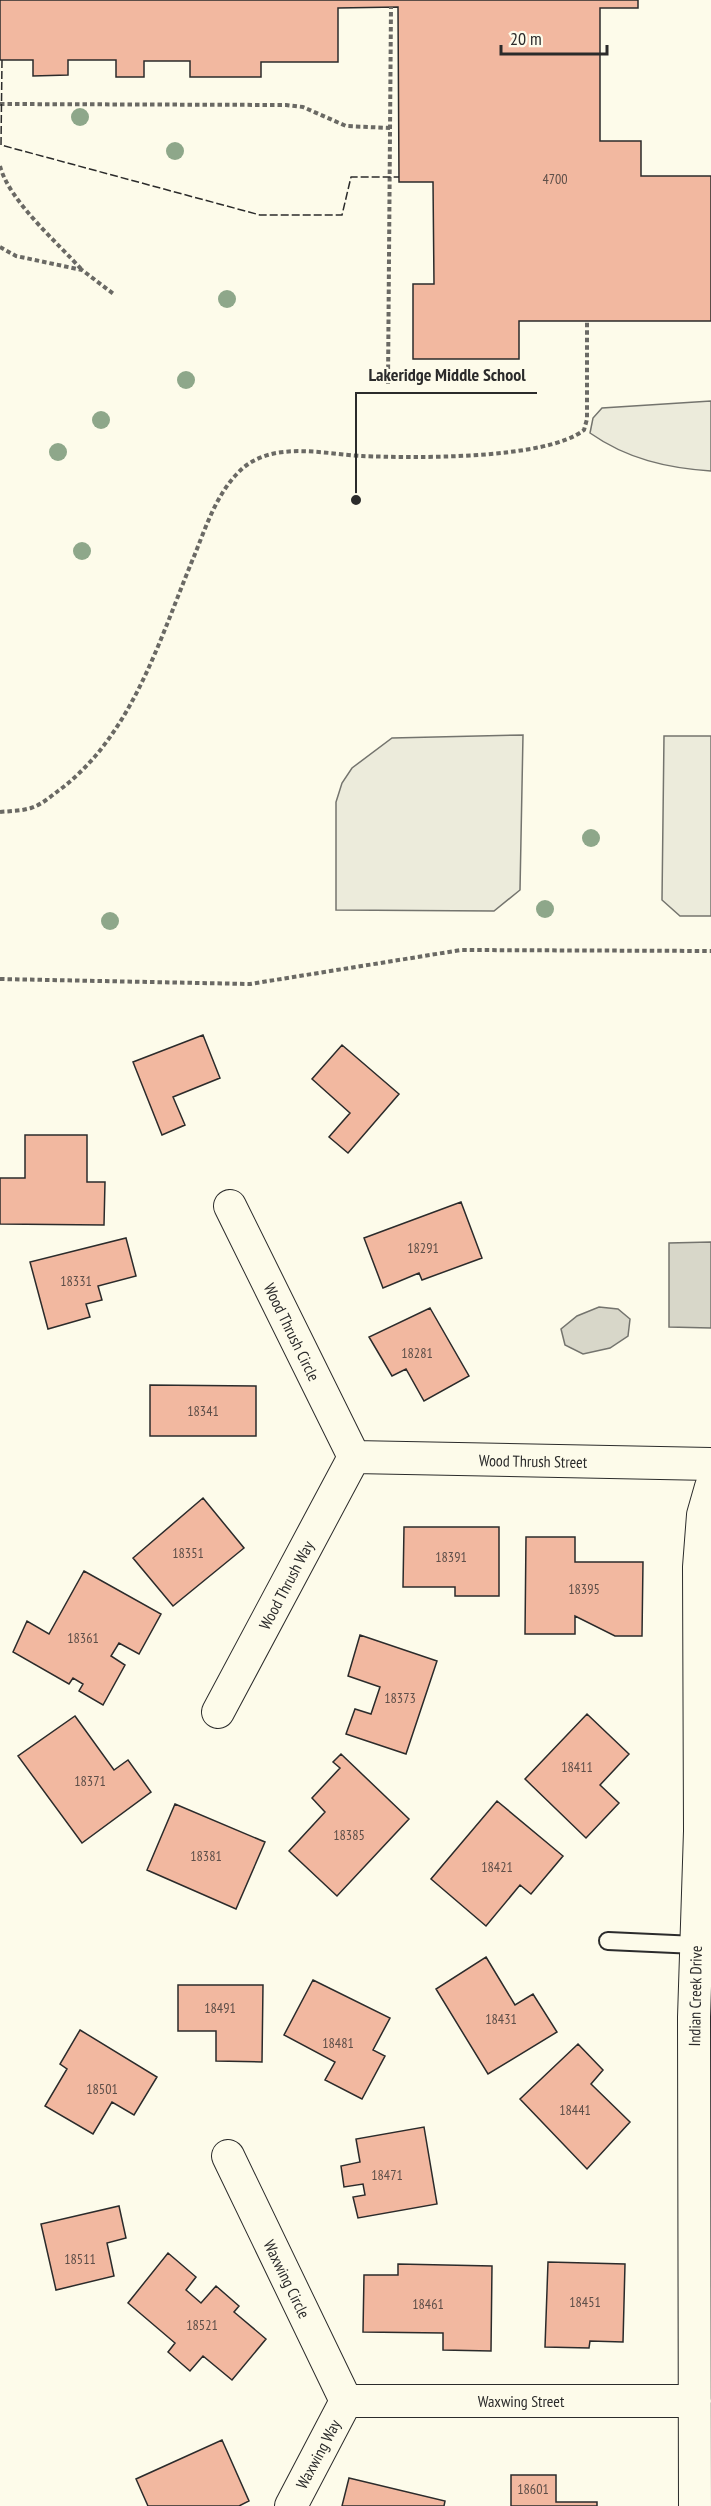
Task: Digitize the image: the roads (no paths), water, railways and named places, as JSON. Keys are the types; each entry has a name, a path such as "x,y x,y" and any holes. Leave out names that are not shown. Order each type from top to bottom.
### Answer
{"street":[{"name":"Wood Thrush Circle","path":"230,1206 354,1457"},
{"name":"Wood Thrush Street","path":"354,1457 711,1464"},
{"name":"Wood Thrush Way","path":"218,1712 354,1457"},
{"name":"Indian Creek Drive","path":"695,2506 702,2017 696,1945 700,1831 699,1567 703,1515 711,1487"},
{"name":"Waxwing Circle","path":"228,2156 346,2402"},
{"name":"Waxwing Street","path":"346,2402 695,2401"},
{"name":"Waxwing Way","path":"291,2506 346,2402"}],"lane":[{"path":"608,1941 696,1945"}],"place":[{"name":"Lakeridge Middle School","path":"356,500"}]}
